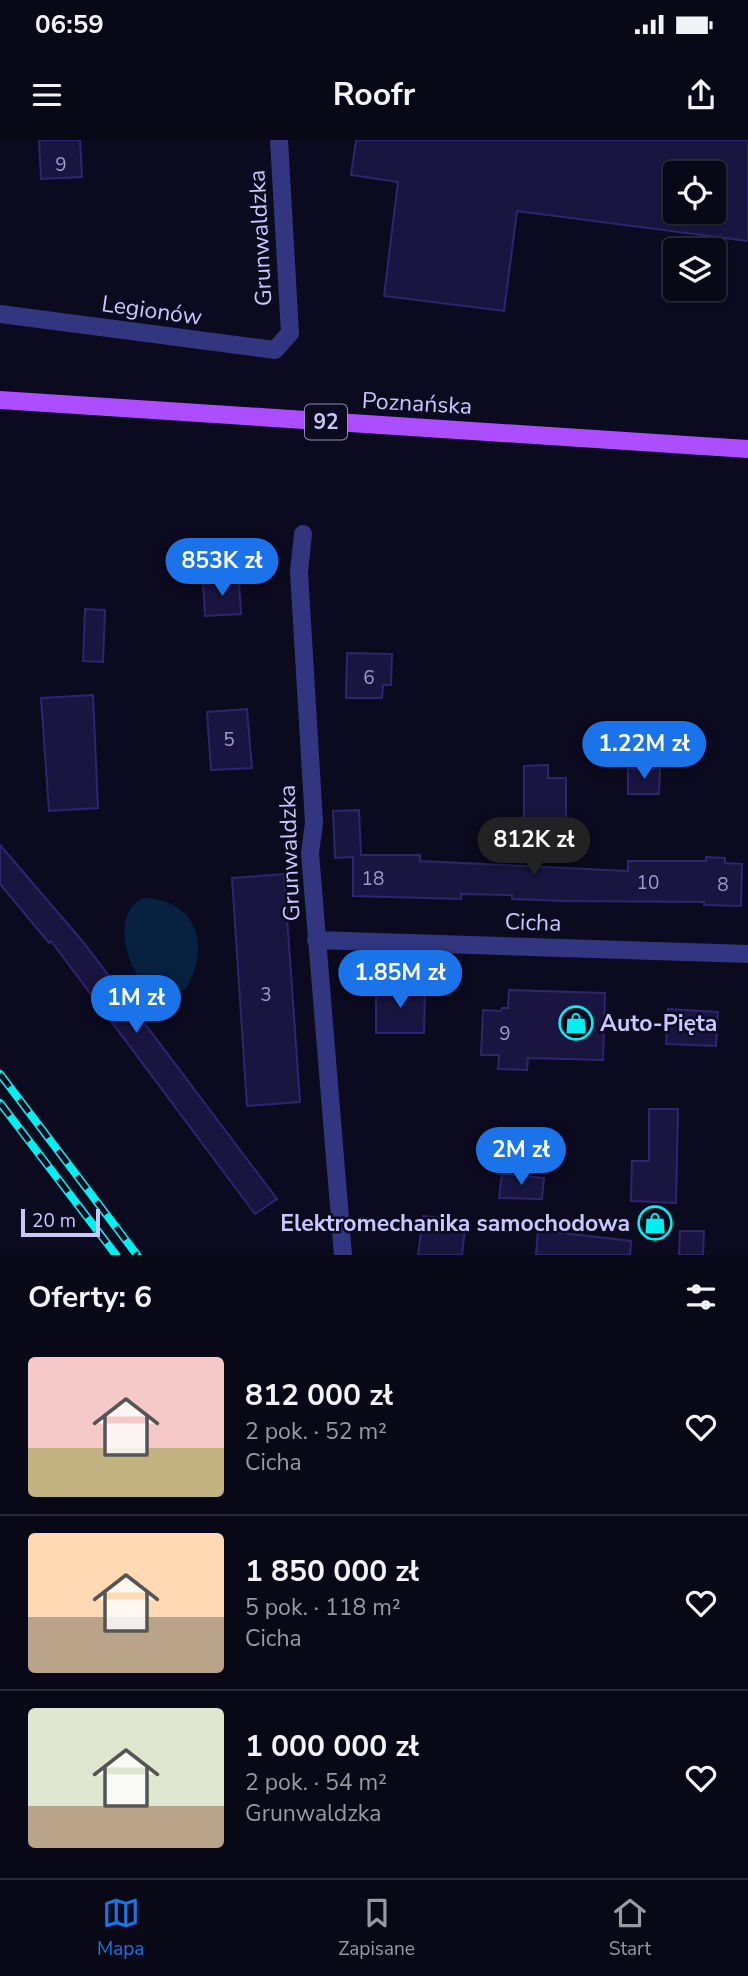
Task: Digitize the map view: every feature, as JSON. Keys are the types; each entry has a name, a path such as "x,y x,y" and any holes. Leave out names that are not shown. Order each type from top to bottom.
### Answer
{"main road":[{"name":"Poznańska","path":"0,400 748,449"}],"street":[{"name":"Grunwaldzka","path":"279,140 290,333"},
{"name":"Legionów","path":"0,314 259,349 275,350 290,333"},
{"name":"Grunwaldzka","path":"303,534 299,572 314,823 310,853 344,1255"},
{"name":"Cicha","path":"316,940 748,954"}],"water":[{"path":"144,898 163,901 177,907 188,917 195,929 197,959 185,990 168,991 146,985 130,961 125,924 134,904"}],"building":[{"path":"39,140 80,140 82,177 41,179"},
{"path":"356,140 748,140 748,241 517,211 504,311 384,296 398,182 351,175"},
{"path":"239,580 241,614 205,616 203,583"},
{"path":"85,609 105,610 103,662 83,661"},
{"path":"347,653 392,654 391,685 383,685 382,698 346,698"},
{"path":"93,695 98,808 49,811 41,698"},
{"path":"247,709 252,768 211,770 207,712"},
{"path":"548,765 548,778 566,778 566,828 524,829 524,766"},
{"path":"628,769 660,769 659,794 628,794"},
{"path":"359,810 361,855 420,855 420,861 628,871 628,861 706,861 706,857 725,858 725,863 742,864 741,906 704,905 704,902 512,899 512,895 461,894 461,899 353,896 353,857 335,858 333,811"},
{"path":"0,845 84,943 277,1199 255,1214 51,941 49,943 0,884"},
{"path":"284,874 300,1102 247,1106 232,878"},
{"path":"376,987 425,988 424,1033 376,1033"},
{"path":"509,990 605,993 603,1060 528,1058 527,1070 498,1069 499,1055 481,1055 483,1010 501,1011 502,1008 508,1008"},
{"path":"668,1009 718,1012 716,1046 666,1044"},
{"path":"649,1109 678,1109 676,1203 631,1201 632,1161 649,1161"},
{"path":"502,1174 544,1178 542,1199 499,1198"},
{"path":"423,1216 466,1221 462,1255 418,1255"},
{"path":"538,1230 631,1241 630,1255 536,1255"},
{"path":"680,1231 704,1231 703,1255 679,1255"}],"railway":[{"path":"0,1074 137,1255"},
{"path":"0,1103 116,1255"}],"place":[{"name":"Auto-Pięta","path":"576,1023"},
{"name":"Elektromechanika samochodowa","path":"655,1223"}]}
